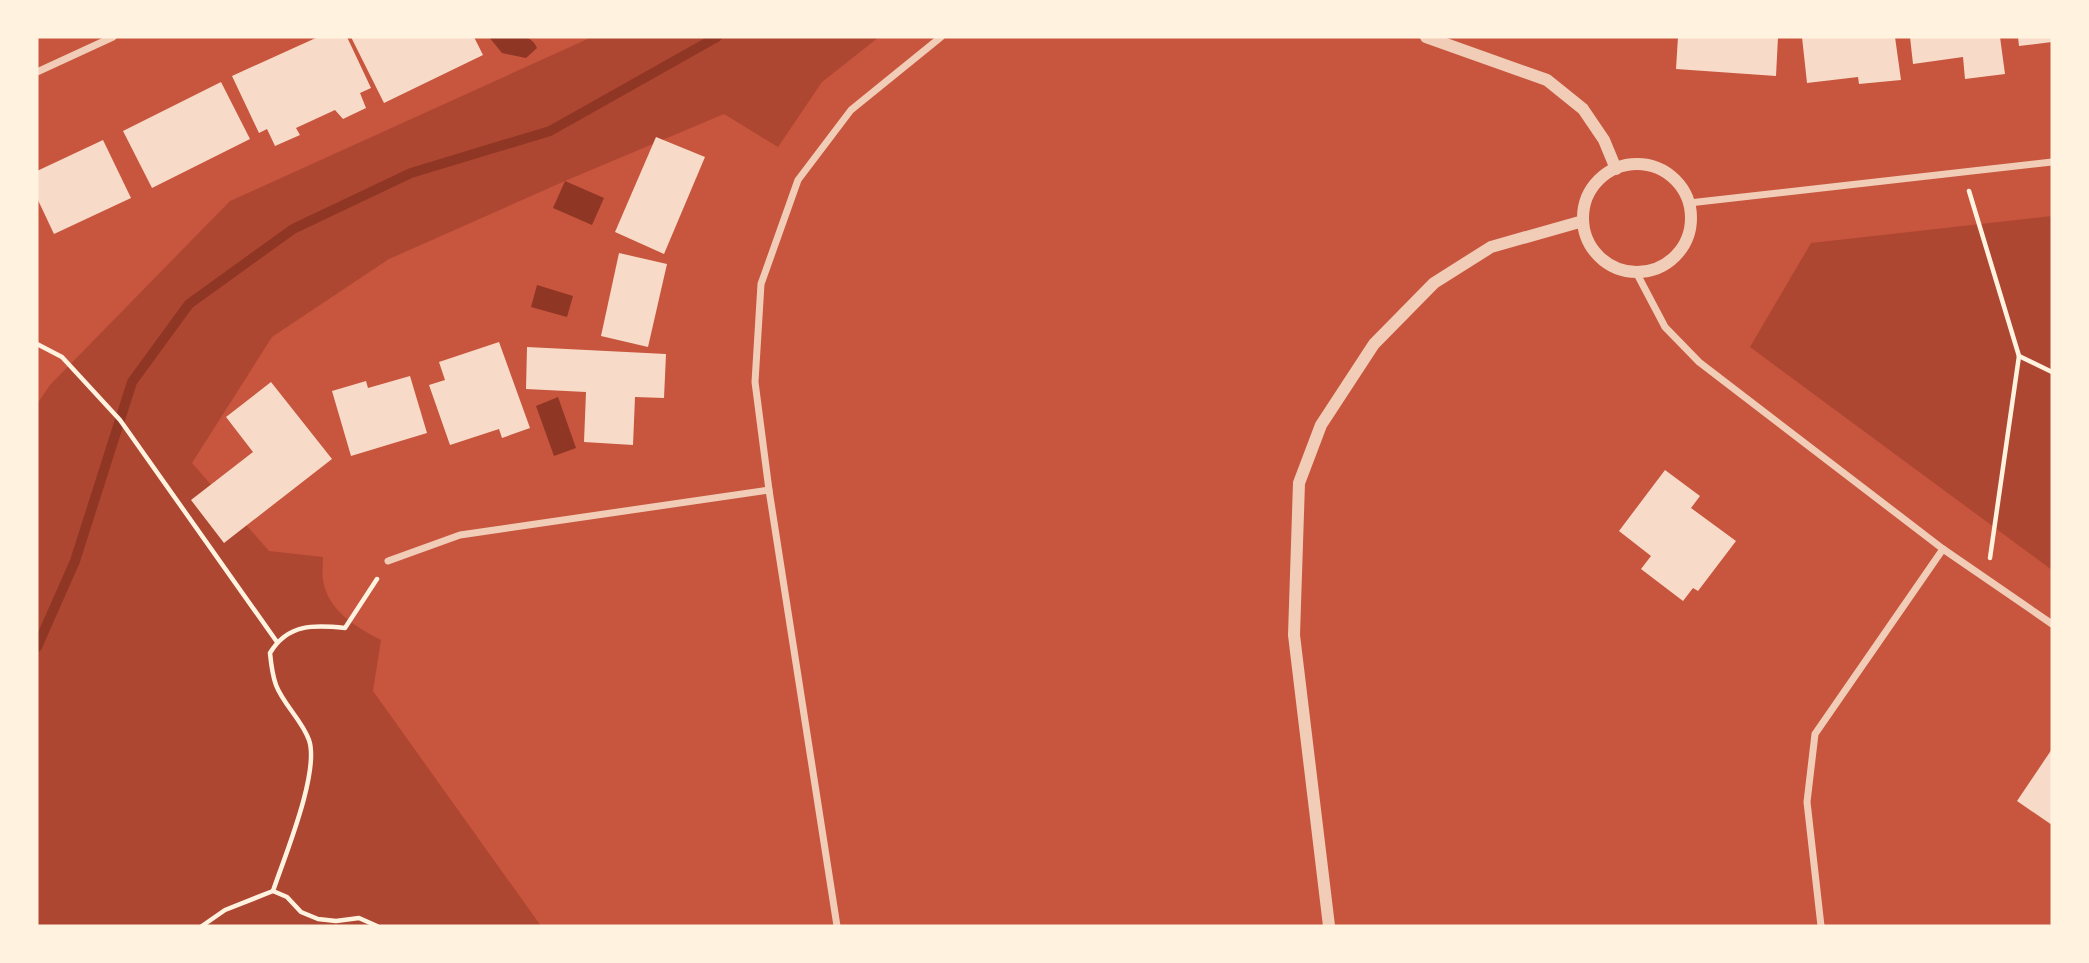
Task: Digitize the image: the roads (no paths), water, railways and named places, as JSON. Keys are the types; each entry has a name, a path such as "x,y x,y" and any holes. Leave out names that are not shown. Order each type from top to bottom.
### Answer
{"street":[{"path":"37,72 113,37"},
{"path":"837,926 769,489 755,382 761,284 798,180 851,110 941,37"},
{"path":"1426,37 1547,80 1583,109 1604,140 1616,169"},
{"path":"1689,203 2052,162"},
{"path":"1633,164 1651,166 1668,174 1681,187 1689,203 1691,220 1688,236 1680,251 1668,263 1653,270 1620,270 1594,251 1587,236 1583,221 1585,204 1591,189 1602,177 1616,169 1633,164"},
{"path":"1329,926 1294,635 1299,483 1321,425 1374,344 1434,283 1491,247 1583,221"},
{"path":"1636,272 1665,327 1699,362 1943,549 2052,624"},
{"path":"388,561 460,535 769,489"},
{"path":"1821,926 1807,802 1815,734 1943,549"}],"waterway":[{"path":"37,647 75,561 132,382 189,304 293,229 411,173 550,131 717,37"}]}
